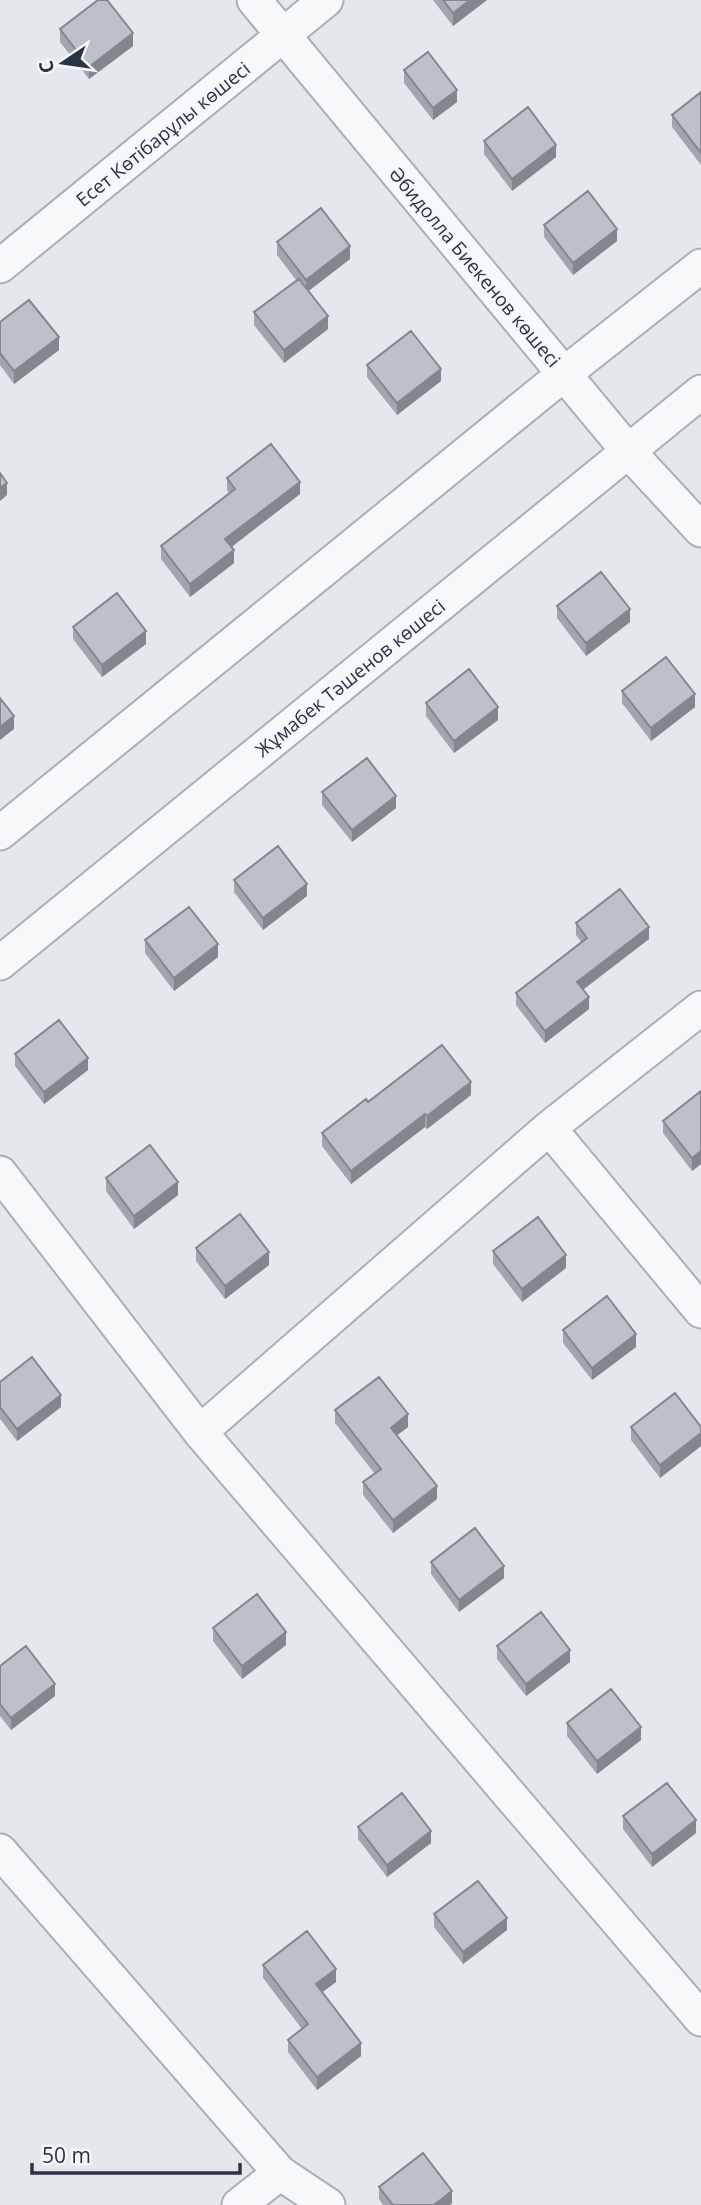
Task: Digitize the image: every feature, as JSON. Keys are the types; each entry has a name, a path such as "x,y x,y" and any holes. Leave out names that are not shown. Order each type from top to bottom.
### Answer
{"street":[{"name":"Әбидолла Биекенов көшесі","path":"254,0 628,451 701,530"},
{"name":"Есет Көтібарұлы көшесі","path":"0,266 326,0"},
{"path":"0,833 564,374 701,266"},
{"name":"Жұмабек Тәшенов көшесі","path":"0,963 701,392"},
{"path":"200,1432 549,1128 701,1008"},
{"path":"549,1128 701,1311"},
{"path":"0,1173 200,1432 701,2019"},
{"path":"0,1851 257,2194 328,2205"}],"building":[{"path":"98,0 107,0 133,33 89,67 60,29"},
{"path":"443,0 470,0 453,13"},
{"path":"428,52 457,90 433,108 404,70"},
{"path":"701,92 701,153 672,115"},
{"path":"528,107 556,145 512,179 484,141"},
{"path":"588,191 617,229 573,263 544,225"},
{"path":"321,208 350,246 306,280 277,242"},
{"path":"299,279 328,316 284,350 254,312"},
{"path":"29,300 59,337 14,371 0,353 0,322"},
{"path":"411,331 441,369 397,403 367,365"},
{"path":"271,444 300,482 225,539 234,550 190,584 161,546 235,489 227,478"},
{"path":"0,473 7,483 0,488"},
{"path":"601,572 630,609 586,643 557,606"},
{"path":"117,593 146,631 102,665 73,627"},
{"path":"666,657 695,694 651,728 622,691"},
{"path":"469,669 498,707 454,741 426,703"},
{"path":"0,698 14,716 0,727"},
{"path":"367,758 396,796 352,830 322,792"},
{"path":"278,846 307,884 263,918 234,880"},
{"path":"620,889 649,927 577,982 589,997 545,1031 516,993 587,938 576,923"},
{"path":"189,907 218,944 174,978 145,940"},
{"path":"59,1020 88,1058 44,1092 15,1054"},
{"path":"442,1045 471,1082 351,1171 322,1133 366,1099 368,1102"},
{"path":"701,1091 701,1151 692,1158 663,1121"},
{"path":"150,1145 178,1182 134,1216 106,1178"},
{"path":"240,1214 269,1252 225,1286 196,1248"},
{"path":"538,1217 566,1255 522,1289 493,1251"},
{"path":"607,1296 636,1334 592,1368 563,1330"},
{"path":"32,1357 61,1395 17,1429 0,1407 0,1382"},
{"path":"379,1377 408,1414 391,1428 437,1486 393,1520 363,1482 381,1469 335,1410"},
{"path":"675,1393 701,1427 701,1433 660,1465 631,1427"},
{"path":"475,1528 504,1566 459,1600 431,1562"},
{"path":"257,1594 286,1632 242,1666 213,1628"},
{"path":"541,1612 570,1650 526,1684 497,1646"},
{"path":"26,1646 55,1684 11,1718 0,1704 0,1666"},
{"path":"611,1689 641,1727 597,1761 567,1723"},
{"path":"667,1783 696,1820 652,1854 623,1816"},
{"path":"402,1793 431,1831 387,1865 358,1827"},
{"path":"478,1881 507,1918 463,1952 434,1914"},
{"path":"307,1931 336,1969 316,1984 361,2043 317,2077 288,2040 308,2024 263,1965"},
{"path":"423,2153 452,2191 434,2205 393,2205 379,2187"}]}
